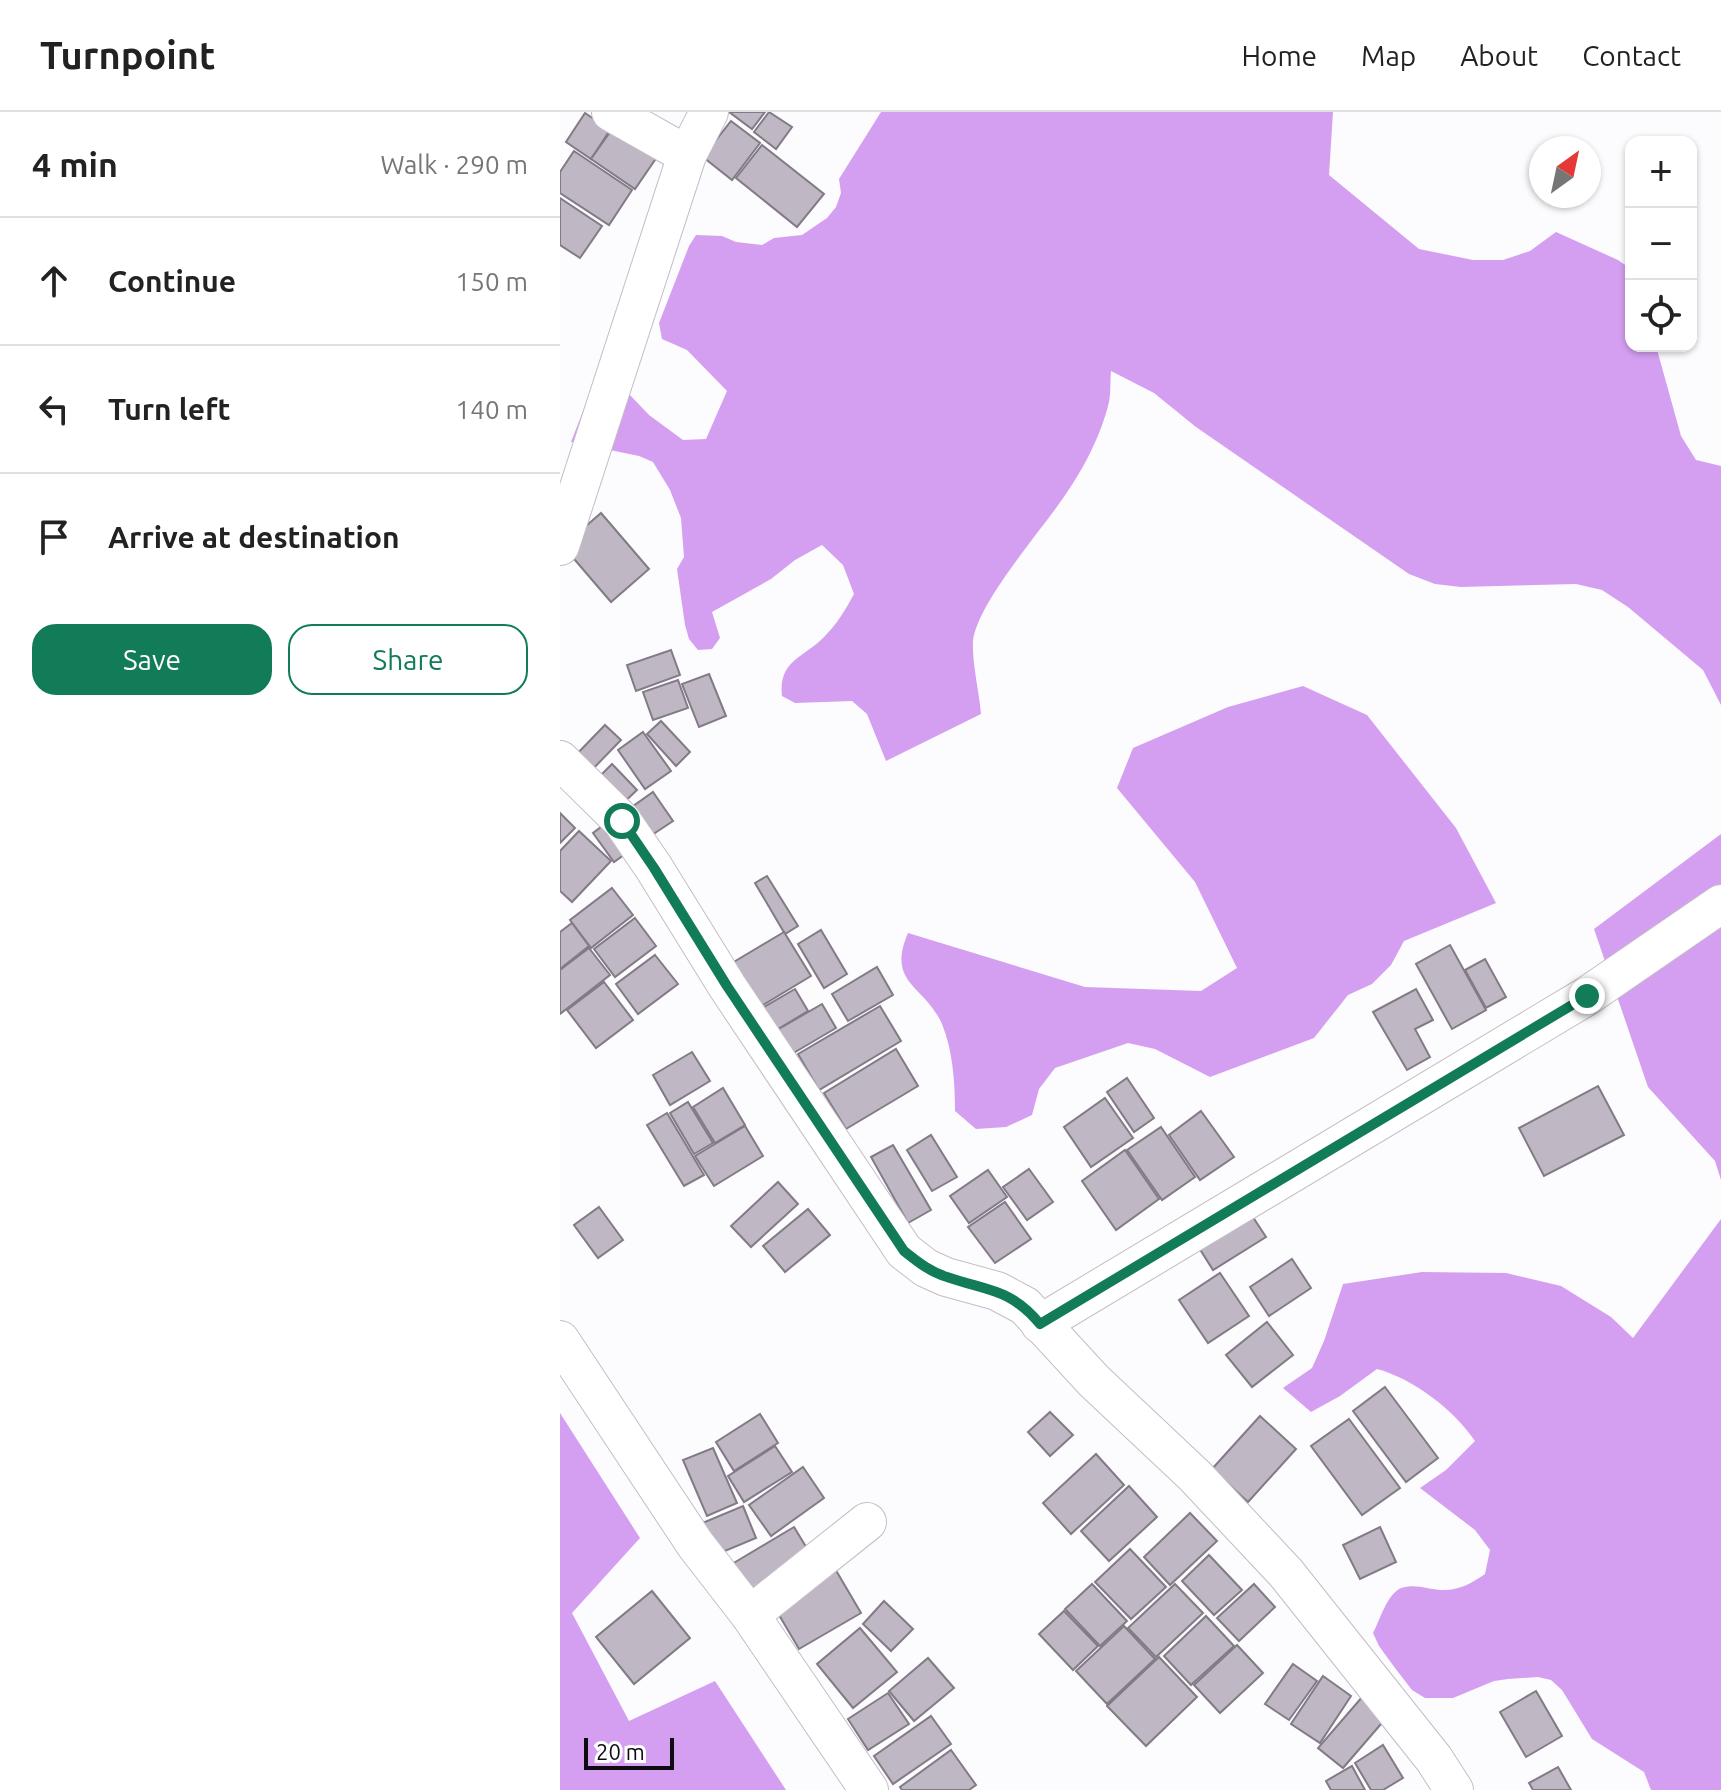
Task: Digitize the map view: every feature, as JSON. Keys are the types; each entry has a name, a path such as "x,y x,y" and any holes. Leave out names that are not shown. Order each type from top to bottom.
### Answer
{"street":[{"path":"611,112 687,155"},
{"path":"560,546 687,155 709,112"},
{"path":"560,760 622,821 735,1000 904,1251 936,1273 1014,1299 1025,1306 1094,1381 1195,1476 1286,1573 1434,1759 1454,1790"},
{"path":"1040,1324 1587,996 1721,904"},
{"path":"560,1340 695,1544 750,1615 869,1790"},
{"path":"750,1615 867,1522"}],"shaded area":[{"path":"881,112 1333,112 1329,175 1419,249 1473,260 1503,260 1530,251 1556,232 1618,260 1625,265 1625,352 1658,352 1681,436 1696,460 1721,466 1721,705 1703,670 1628,607 1602,590 1576,584 1461,587 1435,584 1409,574 1196,427 1154,393 1111,371 1106,415 1083,466 1010,569 977,626 973,650 981,714 886,761 867,714 852,701 795,703 782,696 784,674 794,660 829,632 854,594 843,565 822,545 795,560 771,579 712,612 720,638 712,649 698,650 689,639 685,625 677,569 684,557 681,518 670,490 653,462 639,456 571,442 592,388 629,394 649,415 683,440 706,439 727,391 687,350 662,339 659,323 689,246 696,235 722,236 736,242 762,245 774,238 802,235 827,218 836,207 841,193 839,179"},
{"path":"1303,686 1367,715 1456,828 1496,903 1404,941 1391,965 1372,984 1348,995 1314,1038 1210,1077 1155,1049 1128,1043 1055,1068 1039,1089 1032,1115 1006,1127 976,1129 955,1111 953,1067 942,1024 905,974 902,950 908,933 1085,987 1201,991 1237,968 1195,882 1117,788 1133,748 1228,707"},
{"path":"1721,834 1721,1180 1715,1161 1648,1087 1594,929"},
{"path":"1721,1219 1721,1790 1651,1790 1644,1772 1592,1739 1562,1690 1551,1680 1538,1677 1494,1681 1453,1698 1425,1698 1412,1690 1373,1633 1387,1603 1399,1589 1410,1586 1455,1589 1485,1574 1490,1550 1475,1530 1420,1488 1446,1470 1475,1441 1456,1418 1432,1397 1405,1380 1377,1369 1340,1396 1311,1412 1283,1388 1312,1368 1343,1284 1422,1272 1506,1273 1561,1286 1611,1317 1633,1338"},
{"path":"560,1413 640,1538 572,1613 629,1721 715,1681 786,1790 560,1790"}],"building":[{"path":"729,112 765,112 752,129"},
{"path":"769,112 792,127 776,149 754,132"},
{"path":"585,113 610,130 591,159 566,142"},
{"path":"731,121 760,143 732,180 703,157"},
{"path":"615,125 659,154 635,189 591,159"},
{"path":"762,145 824,194 797,227 736,178"},
{"path":"574,151 632,190 609,225 560,193 560,172"},
{"path":"560,198 602,226 580,258 560,245"},
{"path":"601,513 649,569 611,602 563,546"},
{"path":"671,650 680,675 636,691 627,665"},
{"path":"709,674 726,716 699,727 682,684"},
{"path":"678,680 688,708 653,720 643,692"},
{"path":"661,721 690,752 676,766 647,734"},
{"path":"605,725 621,740 587,775 571,760"},
{"path":"643,732 671,771 645,789 618,750"},
{"path":"612,764 637,790 619,807 594,782"},
{"path":"653,792 673,821 649,837 629,809"},
{"path":"560,813 575,828 560,843"},
{"path":"613,818 635,847 614,862 593,833"},
{"path":"579,831 611,861 572,902 560,891 560,851"},
{"path":"767,876 798,926 785,934 755,883"},
{"path":"612,888 633,915 591,948 570,920"},
{"path":"635,918 656,946 615,977 594,949"},
{"path":"572,923 589,946 560,969 560,932"},
{"path":"821,930 847,974 824,988 798,944"},
{"path":"784,932 811,976 748,1014 722,969"},
{"path":"1450,945 1486,1010 1452,1029 1416,964"},
{"path":"589,948 610,975 560,1014 560,970"},
{"path":"655,955 678,984 638,1014 616,984"},
{"path":"1485,959 1506,997 1486,1008 1465,970"},
{"path":"877,967 893,995 848,1021 832,994"},
{"path":"604,982 633,1020 596,1048 567,1010"},
{"path":"795,989 808,1011 765,1037 752,1014"},
{"path":"1416,989 1433,1020 1415,1029 1430,1057 1407,1070 1373,1012"},
{"path":"822,1004 836,1028 785,1058 770,1034"},
{"path":"880,1006 901,1041 819,1090 798,1054"},
{"path":"896,1049 918,1086 846,1129 824,1093"},
{"path":"692,1052 710,1081 670,1105 653,1075"},
{"path":"1127,1078 1154,1118 1134,1132 1107,1092"},
{"path":"1598,1086 1624,1135 1544,1176 1519,1128"},
{"path":"723,1088 745,1125 715,1143 693,1107"},
{"path":"1105,1098 1133,1138 1091,1167 1064,1127"},
{"path":"688,1102 713,1143 694,1154 670,1113"},
{"path":"1201,1111 1234,1157 1200,1180 1169,1135"},
{"path":"667,1113 704,1175 684,1186 647,1125"},
{"path":"745,1126 763,1156 714,1186 695,1156"},
{"path":"1161,1127 1195,1177 1162,1200 1127,1150"},
{"path":"931,1135 957,1177 932,1191 907,1150"},
{"path":"893,1145 931,1210 908,1223 871,1157"},
{"path":"1125,1150 1159,1199 1116,1230 1082,1181"},
{"path":"1029,1169 1053,1202 1027,1220 1003,1187"},
{"path":"988,1170 1007,1197 969,1223 950,1196"},
{"path":"778,1182 798,1204 751,1247 731,1226"},
{"path":"1005,1202 1031,1239 995,1263 968,1227"},
{"path":"1243,1202 1266,1237 1213,1270 1191,1235"},
{"path":"599,1207 623,1240 598,1258 574,1225"},
{"path":"808,1209 830,1235 785,1272 763,1246"},
{"path":"1292,1259 1311,1288 1269,1316 1250,1287"},
{"path":"1220,1273 1249,1316 1208,1343 1179,1300"},
{"path":"1267,1322 1293,1355 1252,1387 1226,1355"},
{"path":"1385,1387 1438,1458 1406,1482 1353,1411"},
{"path":"1050,1412 1073,1435 1050,1456 1028,1432"},
{"path":"760,1414 778,1443 734,1471 716,1442"},
{"path":"1260,1416 1296,1449 1248,1502 1212,1469"},
{"path":"1349,1419 1400,1488 1362,1515 1311,1446"},
{"path":"775,1446 792,1472 744,1502 728,1476"},
{"path":"713,1448 737,1503 707,1516 683,1460"},
{"path":"1096,1454 1124,1485 1071,1534 1043,1503"},
{"path":"803,1467 824,1498 771,1536 749,1505"},
{"path":"1129,1486 1157,1517 1109,1561 1081,1531"},
{"path":"743,1506 756,1538 713,1556 700,1524"},
{"path":"1190,1513 1217,1541 1170,1585 1144,1557"},
{"path":"794,1527 811,1555 748,1592 732,1564"},
{"path":"1380,1527 1396,1562 1360,1579 1343,1545"},
{"path":"1130,1549 1166,1587 1131,1619 1095,1582"},
{"path":"1209,1555 1242,1590 1214,1615 1182,1581"},
{"path":"834,1567 861,1613 799,1649 772,1603"},
{"path":"1092,1584 1127,1621 1100,1646 1065,1609"},
{"path":"1175,1584 1203,1613 1156,1657 1128,1628"},
{"path":"1254,1584 1275,1607 1239,1641 1217,1618"},
{"path":"652,1591 690,1638 634,1684 596,1637"},
{"path":"884,1601 913,1629 891,1651 863,1624"},
{"path":"1064,1611 1098,1646 1073,1670 1039,1634"},
{"path":"1206,1616 1234,1646 1191,1685 1164,1656"},
{"path":"1124,1626 1155,1659 1107,1704 1076,1671"},
{"path":"860,1628 897,1672 853,1708 817,1664"},
{"path":"1237,1645 1263,1673 1220,1713 1194,1685"},
{"path":"1159,1657 1197,1697 1146,1746 1107,1706"},
{"path":"928,1658 954,1688 914,1721 889,1691"},
{"path":"1293,1664 1317,1681 1289,1720 1265,1704"},
{"path":"1323,1676 1351,1696 1320,1743 1291,1724"},
{"path":"1536,1691 1562,1736 1526,1757 1500,1712"},
{"path":"888,1693 909,1724 868,1750 848,1719"},
{"path":"1363,1696 1387,1717 1343,1768 1318,1748"},
{"path":"931,1716 951,1744 893,1784 874,1756"},
{"path":"1383,1745 1403,1778 1383,1790 1371,1790 1355,1763"},
{"path":"951,1750 976,1785 969,1790 902,1790 900,1787"},
{"path":"1352,1766 1365,1790 1331,1790 1326,1781"},
{"path":"1558,1767 1571,1790 1533,1790 1529,1783"}],"route":[{"path":"622,821 727,986 904,1251 926,1268 946,1277 1014,1299 1025,1306 1040,1324 1587,996"}]}
